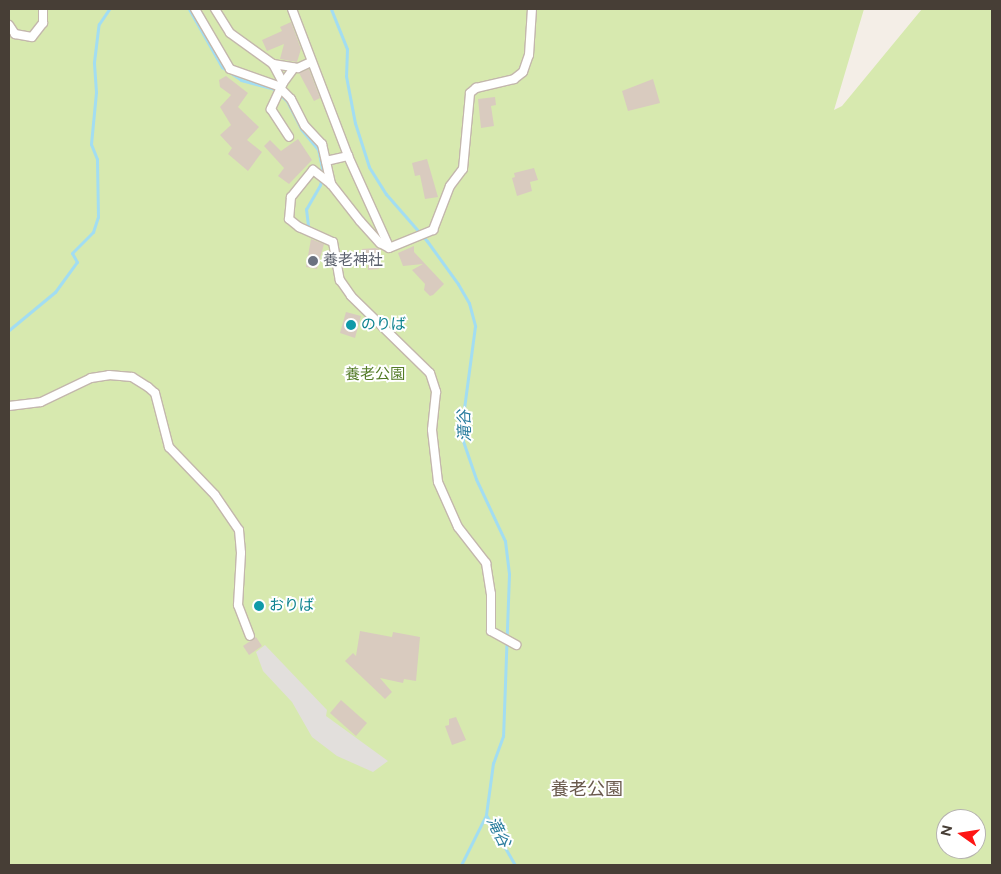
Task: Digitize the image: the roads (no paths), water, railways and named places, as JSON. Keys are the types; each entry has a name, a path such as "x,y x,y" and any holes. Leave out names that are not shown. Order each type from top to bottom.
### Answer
{"street":[{"path":"9,25 15,34 32,37 43,23 43,9"},
{"path":"195,9 230,69 281,90 291,99 305,126 322,144 331,184"},
{"path":"215,9 230,33 273,64 294,68 311,62"},
{"path":"292,9 348,156 389,248"},
{"path":"516,644 491,631 491,594 486,563 458,527 438,482 432,430 436,392 430,374 351,296 335,264 333,242 299,227 290,219 291,197 312,170 331,184 360,221 380,243 389,248 408,242 433,230 450,186 462,172 465,162 470,93 476,88 514,79 523,72 529,55 532,9"},
{"path":"273,64 281,90"},
{"path":"288,137 272,109 294,68"},
{"path":"326,161 348,156"},
{"path":"9,406 41,402 91,378 109,375 132,377 148,387 157,402 169,446 215,495 238,530 241,553 238,605 250,636"}],"waterway":[{"path":"9,330 55,292 77,262 72,253 93,232 98,217 97,159 91,144 96,92 94,62 99,24 109,9"},
{"path":"189,9 222,67 241,80 274,89 287,101 301,129 318,149 323,173 320,185 306,209 308,226"},
{"name":"滝谷","path":"331,9 347,49 346,76 355,123 369,167 386,194 427,241 458,284 469,303 475,326 463,416 463,441 476,479 505,541 509,574 503,736 493,763 486,815 515,865"},
{"path":"461,865 486,815"}],"place":[{"name":"養老神社","path":"313,261"},
{"name":"のりば","path":"351,325"},
{"name":"おりば","path":"259,606"}],"district":[{"name":"養老公園","path":"587,789"}]}
